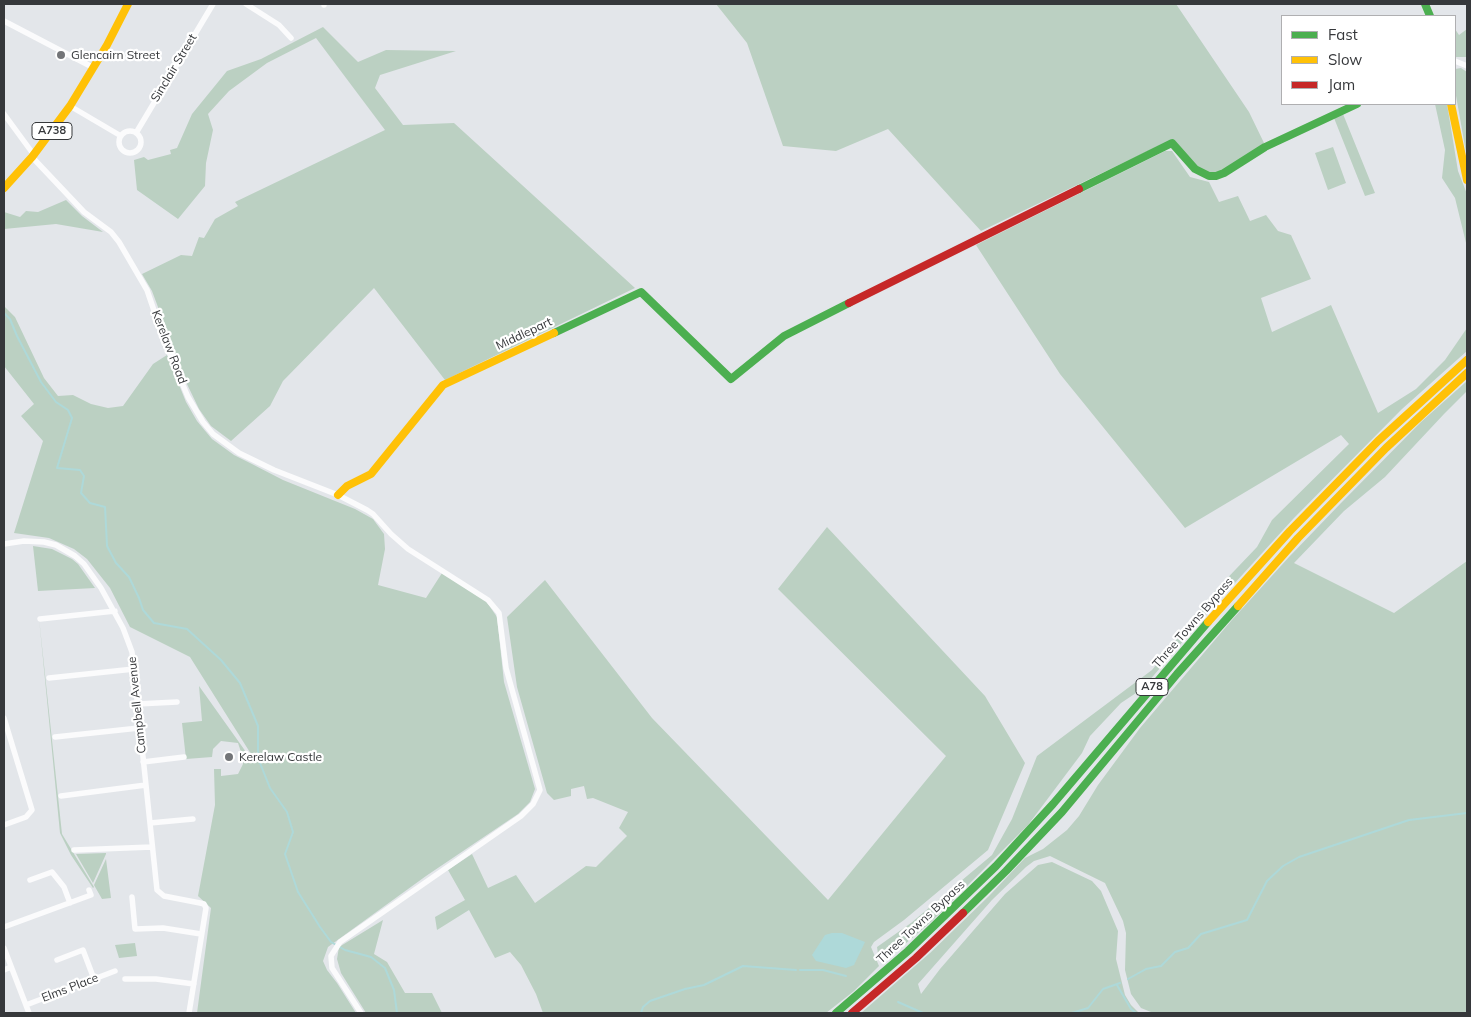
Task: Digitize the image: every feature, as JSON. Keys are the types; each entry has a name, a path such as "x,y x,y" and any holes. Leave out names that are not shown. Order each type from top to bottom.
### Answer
{"main road":[{"name":"A738","path":"4,188 33,156 70,106 94,68 128,4"},
{"name":"Middlepart","path":"338,495 347,486 371,474 444,385 641,292 731,380 784,336 1172,143 1195,169 1209,176 1216,176 1265,147 1355,105"},
{"path":"1451,105 1467,180"},
{"name":"Three Towns Bypass","path":"836,1013 908,951 996,866 1054,804 1169,666 1290,531 1378,441 1467,360"},
{"name":"Three Towns Bypass","path":"852,1013 916,958 1006,872 1062,812 1183,667 1298,538 1412,423 1467,373"}],"street":[{"name":"Sinclair Street","path":"136,133 213,4"},
{"path":"246,4 279,25 291,38"},
{"path":"4,21 94,68"},
{"path":"70,106 121,136"},
{"name":"Kerelaw Road","path":"4,114 33,156 84,212 111,232 120,242 147,290 164,340 188,397 203,422 213,434 238,453 274,470 338,495 373,514 408,549 488,600 499,612 506,668 540,790 533,804 520,816 340,942 334,949 331,956 332,968 361,1013"},
{"path":"129,131 136,133 141,144 136,151 131,153 122,149 119,142 121,136 129,131"},
{"name":"Campbell Avenue","path":"4,544 32,541 56,545 66,550 88,568 115,611 130,645 134,669 158,892 164,896 204,904 206,908 201,934"},
{"path":"40,619 115,611"},
{"path":"49,678 134,669"},
{"path":"137,704 177,702"},
{"path":"4,718 32,810 26,817 4,826"},
{"path":"55,736 139,728"},
{"path":"143,762 184,757"},
{"path":"61,796 146,786"},
{"path":"150,823 192,819"},
{"path":"74,850 152,847"},
{"path":"30,880 52,872 64,887 70,902"},
{"path":"4,927 91,895 89,890"},
{"path":"132,897 135,929 163,928 201,934 189,1013"},
{"path":"4,948 28,1013"},
{"path":"56,960 82,950 94,978"},
{"path":"4,970 11,967"},
{"name":"Elms Place","path":"26,1005 115,971"},
{"path":"125,979 156,979 194,984"}],"green space":[{"path":"716,4 1176,4 1249,112 1265,145 1222,171 1208,173 1192,163 1173,139 981,231 888,129 836,151 783,146 747,43"},
{"path":"323,27 358,62 386,50 456,51 380,75 375,88 403,125 454,123 635,288 445,380 374,288 283,381 270,406 231,441 211,426 199,409 186,382 152,291 142,274 181,255 192,256 199,237 204,238 215,219 238,206 235,202 385,130 316,38 267,63 229,91 208,114 213,130 206,163 205,186 178,219 137,190 134,160 144,157 148,160 171,154 170,150 177,148 192,114 227,71 261,59"},
{"path":"1467,29 1467,57 1456,57 1456,30 1459,35"},
{"path":"1461,68 1467,72 1467,158 1456,96 1456,69"},
{"path":"1435,105 1447,105 1458,171 1467,194 1467,247 1455,198 1442,178 1445,150"},
{"path":"1343,114 1375,193 1365,196 1334,118"},
{"path":"1333,147 1346,183 1328,190 1315,153"},
{"path":"1165,151 1172,151 1190,177 1209,182 1219,202 1238,196 1250,221 1266,215 1278,231 1291,235 1311,279 1261,298 1272,332 1331,305 1378,413 1416,389 1445,360 1467,328 1467,351 1402,409 1294,518 1203,618 1142,689 1121,703 1090,736 1082,753 1028,825 932,921 884,962 878,954 877,947 911,923 992,855 1012,819 1037,756 1152,670 1215,591 1257,547 1272,520 1349,444 1341,435 1185,528 1060,374 976,245"},
{"path":"66,200 82,216 103,232 56,224 4,229 4,212 20,217 26,211 38,212"},
{"path":"4,306 15,317 44,378 58,396 73,395 91,404 108,408 123,406 153,364 167,355 186,402 197,421 212,439 234,455 283,480 355,509 373,519 384,534 385,549 378,585 426,598 442,573 486,601 497,617 504,682 535,789 530,802 518,814 426,876 328,947 323,961 356,1013 197,1013 211,908 198,896 215,805 214,769 221,769 221,776 238,774 243,764 238,743 221,741 213,749 212,757 186,759 182,723 202,721 199,686 246,752 251,754 190,657 130,627 110,588 87,559 74,549 49,538 14,533 43,441 21,416 34,404 4,366"},
{"path":"1467,381 1467,391 1385,477 1344,511 1294,563 1394,613 1467,561 1467,1013 1151,1012 1141,1008 1131,994 1125,970 1126,933 1123,921 1105,883 1050,856 1034,861 1026,867 992,900 918,984 921,994 940,969 1005,894 1038,865 1052,862 1092,881 1101,891 1118,931 1116,959 1125,995 1139,1013 861,1013 930,953 1025,858 1043,849 1067,830 1079,816 1098,785 1140,728 1231,621 1341,503 1421,422"},
{"path":"827,527 985,696 1025,763 988,850 904,920 874,942 871,947 879,966 854,991 826,1013 543,1013 536,994 521,965 510,952 495,958 469,910 437,930 435,917 465,900 448,870 472,854 488,888 516,875 535,903 586,866 596,867 627,836 619,828 628,812 593,798 587,799 584,786 571,789 571,796 554,800 547,793 517,687 507,617 545,580 652,718 828,900 946,756 778,589"},
{"path":"33,546 52,549 72,559 78,564 95,588 38,591"},
{"path":"39,618 62,834 93,888 71,855 60,833"},
{"path":"76,854 106,854 93,883"},
{"path":"106,859 111,898 102,899 94,885"},
{"path":"383,920 374,954 387,962 405,993 432,993 442,1013 366,1013 341,973 337,959 339,947"},
{"path":"135,943 137,956 119,958 115,945"}],"water":[{"path":"842,933 865,942 854,965 846,968 816,961 812,955 825,935"}],"waterway":[{"path":"4,313 10,319 41,382 56,402 68,410 72,418 57,468 80,470 84,476 81,493 90,503 105,507 107,546 116,563 129,577 143,610 154,623 187,629 221,660 240,683 258,726 258,758 270,788 287,812 293,832 285,854 298,892 331,942 345,950 371,957 385,968 394,990 397,1013"},
{"path":"1128,979 1146,969 1161,966 1175,952 1188,948 1201,934 1247,920 1267,881 1283,866 1299,857 1409,820 1467,813"},
{"path":"641,1013 643,1007 650,1001 685,989 704,985 743,966 796,970"},
{"path":"800,970 823,970 846,976"},
{"path":"1072,1013 1088,1008 1103,989 1120,983"},
{"path":"1117,985 1131,1009 1136,1013"},
{"path":"898,1002 923,1013"}],"traffic: fast":[{"path":"1425,4 1430,15"},
{"path":"1079,189 1172,143 1195,169 1209,176 1216,176 1265,147 1355,105"},
{"path":"554,333 641,292 731,379 784,336 849,303"},
{"path":"963,913 1062,812 1177,674 1238,606"},
{"path":"836,1013 908,951 996,866 1053,804 1208,622"}],"traffic: slow":[{"path":"4,188 32,157 70,106 107,45 128,4"},
{"path":"1451,105 1467,180"},
{"path":"338,495 347,486 371,474 443,385 554,333"},
{"path":"1208,622 1290,531 1378,441 1467,360"},
{"path":"1238,606 1298,538 1386,448 1467,373"}],"traffic: jam":[{"path":"849,303 1079,189"},
{"path":"852,1013 916,958 963,913"}],"place":[{"name":"Glencairn Street","path":"61,55"},
{"name":"Kerelaw Castle","path":"229,757"}]}
